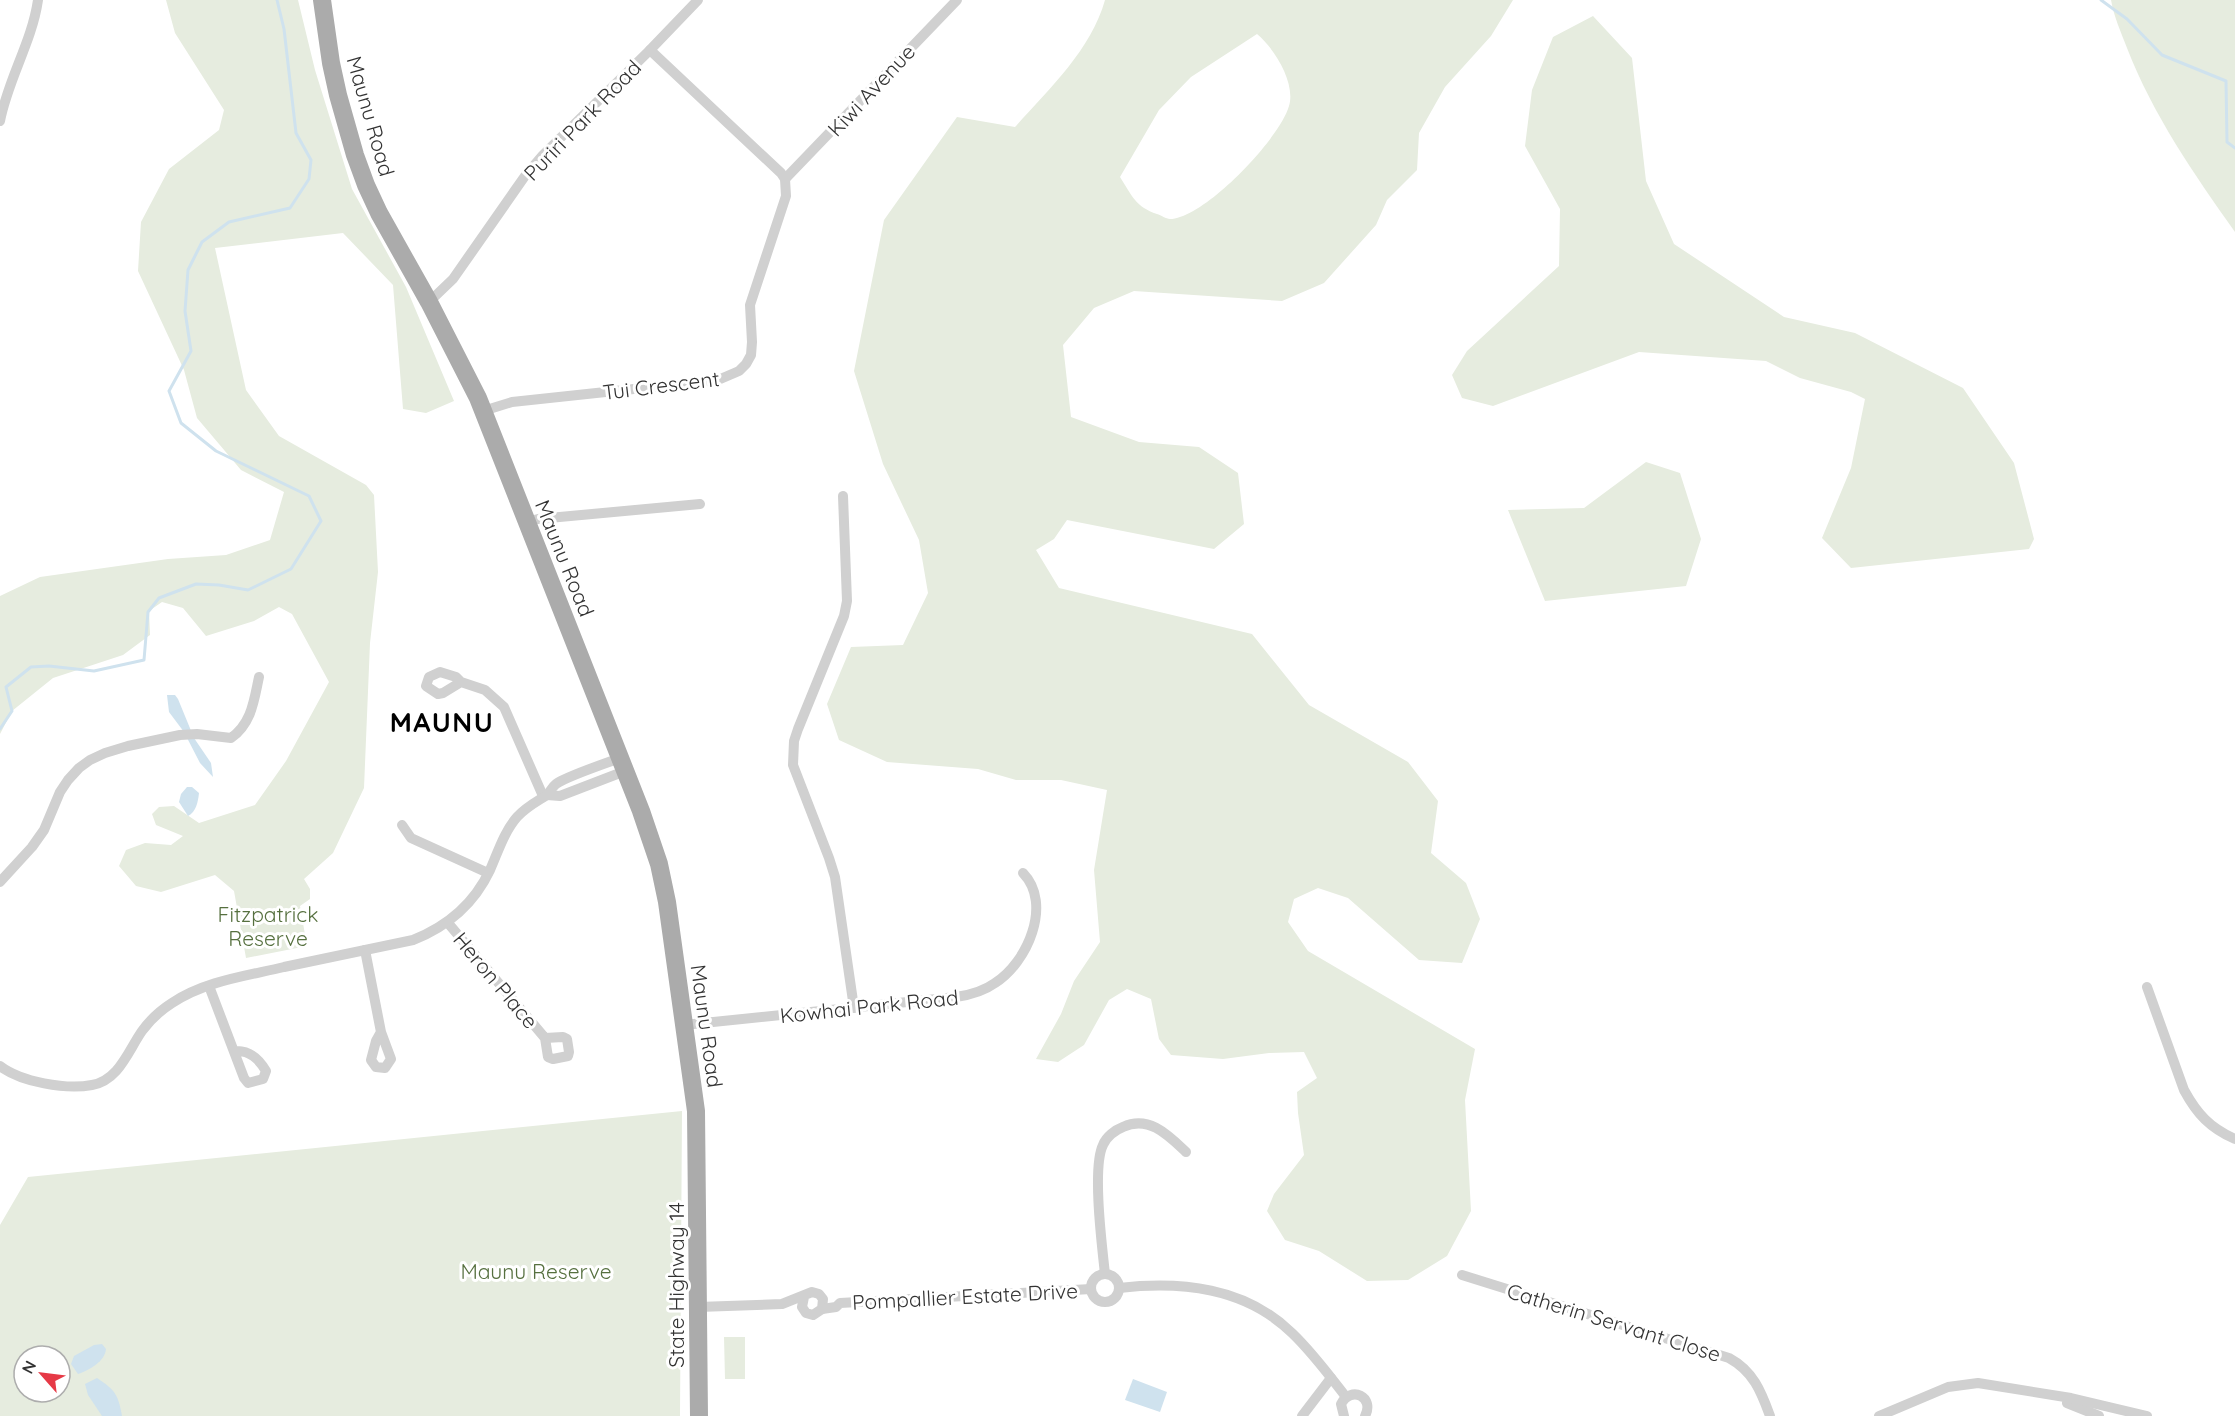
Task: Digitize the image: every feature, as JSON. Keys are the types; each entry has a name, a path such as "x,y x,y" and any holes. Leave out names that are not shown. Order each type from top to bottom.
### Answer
{"main road":[{"name":"Maunu Road","path":"322,0 331,63 355,154 379,213 429,302 483,411 659,864 667,902 696,1111 698,1154"},
{"name":"State Highway 14","path":"698,1154 699,1416"}],"street":[{"path":"0,121 8,90 31,29 38,0"},
{"name":"Puriri Park Road","path":"429,302 453,279 525,176 543,155 698,0"},
{"name":"Kiwi Avenue","path":"785,179 957,0"},
{"path":"650,50 785,179"},
{"name":"Tui Crescent","path":"483,411 512,402 718,380 739,371 751,355 750,305 786,196 785,179"},
{"path":"843,496 847,601 838,632 798,729 792,754 797,776 835,877 854,1008"},
{"path":"526,522 700,504"},
{"path":"0,882 32,847 44,830 60,792 79,768 105,753 182,735 197,734 231,738 242,730 250,715 259,677"},
{"path":"461,682 485,690 504,707 545,795"},
{"path":"0,1066 19,1076 51,1084 92,1085 108,1080 118,1069 143,1029 157,1015 172,1003 209,986 226,980 413,940 431,933 448,923 478,890 489,873 510,826 532,804 545,795 560,796 622,764"},
{"path":"402,825 411,838 489,873"},
{"name":"Kowhai Park Road","path":"684,1025 970,995 996,983 1017,962 1031,935 1034,920 1034,890 1030,880 1023,873"},
{"name":"Heron Place","path":"448,923 545,1038"},
{"path":"365,950 381,1032"},
{"path":"209,986 235,1051"},
{"path":"2147,987 2184,1090 2192,1106 2213,1128 2235,1139"},
{"path":"1105,1274 1098,1168 1103,1145 1118,1129 1138,1123 1159,1128 1186,1152"},
{"name":"Pompallier Estate Drive","path":"1105,1274 1116,1279 1119,1288 1116,1296 1108,1302 1098,1300 1090,1289 1092,1280 1105,1274"},
{"name":"Catherin Servant Close","path":"1462,1275 1730,1358 1740,1364 1755,1380 1770,1416"},
{"name":"Pompallier Estate Drive","path":"1119,1288 1189,1286 1231,1295 1257,1307 1280,1322 1301,1342 1346,1397"},
{"name":"Pompallier Estate Drive","path":"821,1296 840,1303 1090,1289"},
{"path":"698,1307 782,1304 812,1292 821,1296 824,1302 822,1310 813,1315 782,1304"},
{"path":"803,1310 801,1303 804,1297"},
{"name":"Pompallier Estate Drive","path":"822,1310 836,1307 840,1303"},
{"path":"1302,1416 1331,1378"},
{"path":"1880,1416 1934,1392 1962,1384 1992,1384 2071,1398 2147,1416"},
{"path":"1344,1416 1341,1404 1346,1397 1353,1394 1364,1397 1368,1409 1365,1416"},
{"path":"2050,1396 2099,1416"}],"green space":[{"name":"Fitzpatrick Reserve","path":"166,0 298,0 315,70 352,189 406,287 454,401 426,413 403,409 393,285 343,233 215,248 246,390 279,436 366,485 374,495 378,572 370,643 364,788 333,853 304,879 310,889 310,899 300,906 307,946 246,958 234,891 215,875 161,892 136,886 119,866 126,850 145,843 171,845 183,836 156,825 152,814 159,807 174,806 199,823 255,805 286,761 329,682 292,614 279,607 254,621 206,636 183,608 162,602 149,611 150,635 123,655 53,678 12,711 0,734 0,596 40,577 168,559 226,555 270,540 284,492 241,470 197,418 184,370 138,271 141,222 169,169 219,130 224,110 175,33"},
{"path":"1105,0 1513,0 1491,36 1445,87 1419,133 1417,170 1387,200 1376,225 1324,283 1282,301 1134,291 1094,308 1063,345 1071,417 1139,442 1199,447 1238,473 1244,524 1214,549 1067,520 1054,539 1036,550 1059,588 1252,634 1309,705 1408,762 1438,801 1431,853 1466,883 1480,919 1462,963 1419,960 1348,898 1318,888 1294,899 1288,922 1308,951 1475,1049 1465,1100 1471,1211 1447,1256 1408,1280 1367,1281 1319,1251 1285,1240 1267,1211 1274,1194 1304,1155 1297,1092 1317,1078 1304,1052 1269,1053 1223,1059 1171,1055 1159,1039 1151,999 1127,989 1109,1000 1084,1045 1058,1062 1036,1059 1061,1014 1074,981 1100,942 1094,870 1107,790 1061,780 1016,780 978,769 887,762 839,740 827,704 851,647 903,645 928,593 919,540 883,464 854,371 884,220 957,117 1015,127 1068,68 1090,36","holes":["1257,34 1264,40 1282,67 1290,97 1283,120 1272,137 1257,156 1221,191 1185,215 1168,219 1144,208 1135,200 1120,177 1159,110 1191,77"]},
{"path":"2111,0 2235,0 2235,232 2190,166 2149,97 2127,48"},
{"path":"1593,16 1632,58 1646,181 1674,244 1784,317 1855,333 1963,388 2014,463 2034,539 2029,549 1851,568 1822,538 1851,468 1865,399 1851,392 1800,378 1766,361 1639,352 1493,406 1462,398 1452,375 1467,351 1559,266 1560,209 1525,146 1532,90 1553,37"},
{"path":"1646,462 1680,473 1701,539 1686,586 1545,601 1508,510 1584,508"},
{"name":"Maunu Reserve","path":"682,1111 680,1416 0,1416 0,1225 28,1177"},
{"path":"724,1337 745,1337 745,1379 725,1379"}],"water":[{"path":"167,695 175,695 178,699 194,738 211,763 213,777 200,763 184,732 169,712"},
{"path":"187,787 192,787 199,793 195,809 188,816 179,802 181,794"},
{"path":"102,1344 106,1349 103,1357 92,1367 78,1374 72,1365 74,1356 94,1345"},
{"path":"97,1378 115,1393 122,1416 102,1416 88,1395 85,1384"},
{"path":"1133,1379 1167,1392 1160,1412 1125,1400"}],"waterway":[{"path":"0,729 12,711 6,687 31,667 49,666 94,671 144,660 148,612 159,598 196,584 248,590 291,569 321,521 309,496 216,451 181,423 169,391 191,351 185,311 188,270 202,242 229,222 290,208 309,179 311,160 296,133 284,29 277,0"},
{"path":"2101,0 2127,19 2162,55 2226,81 2227,142 2235,148"}],"district":[{"name":"MAUNU","path":"442,722"}]}
